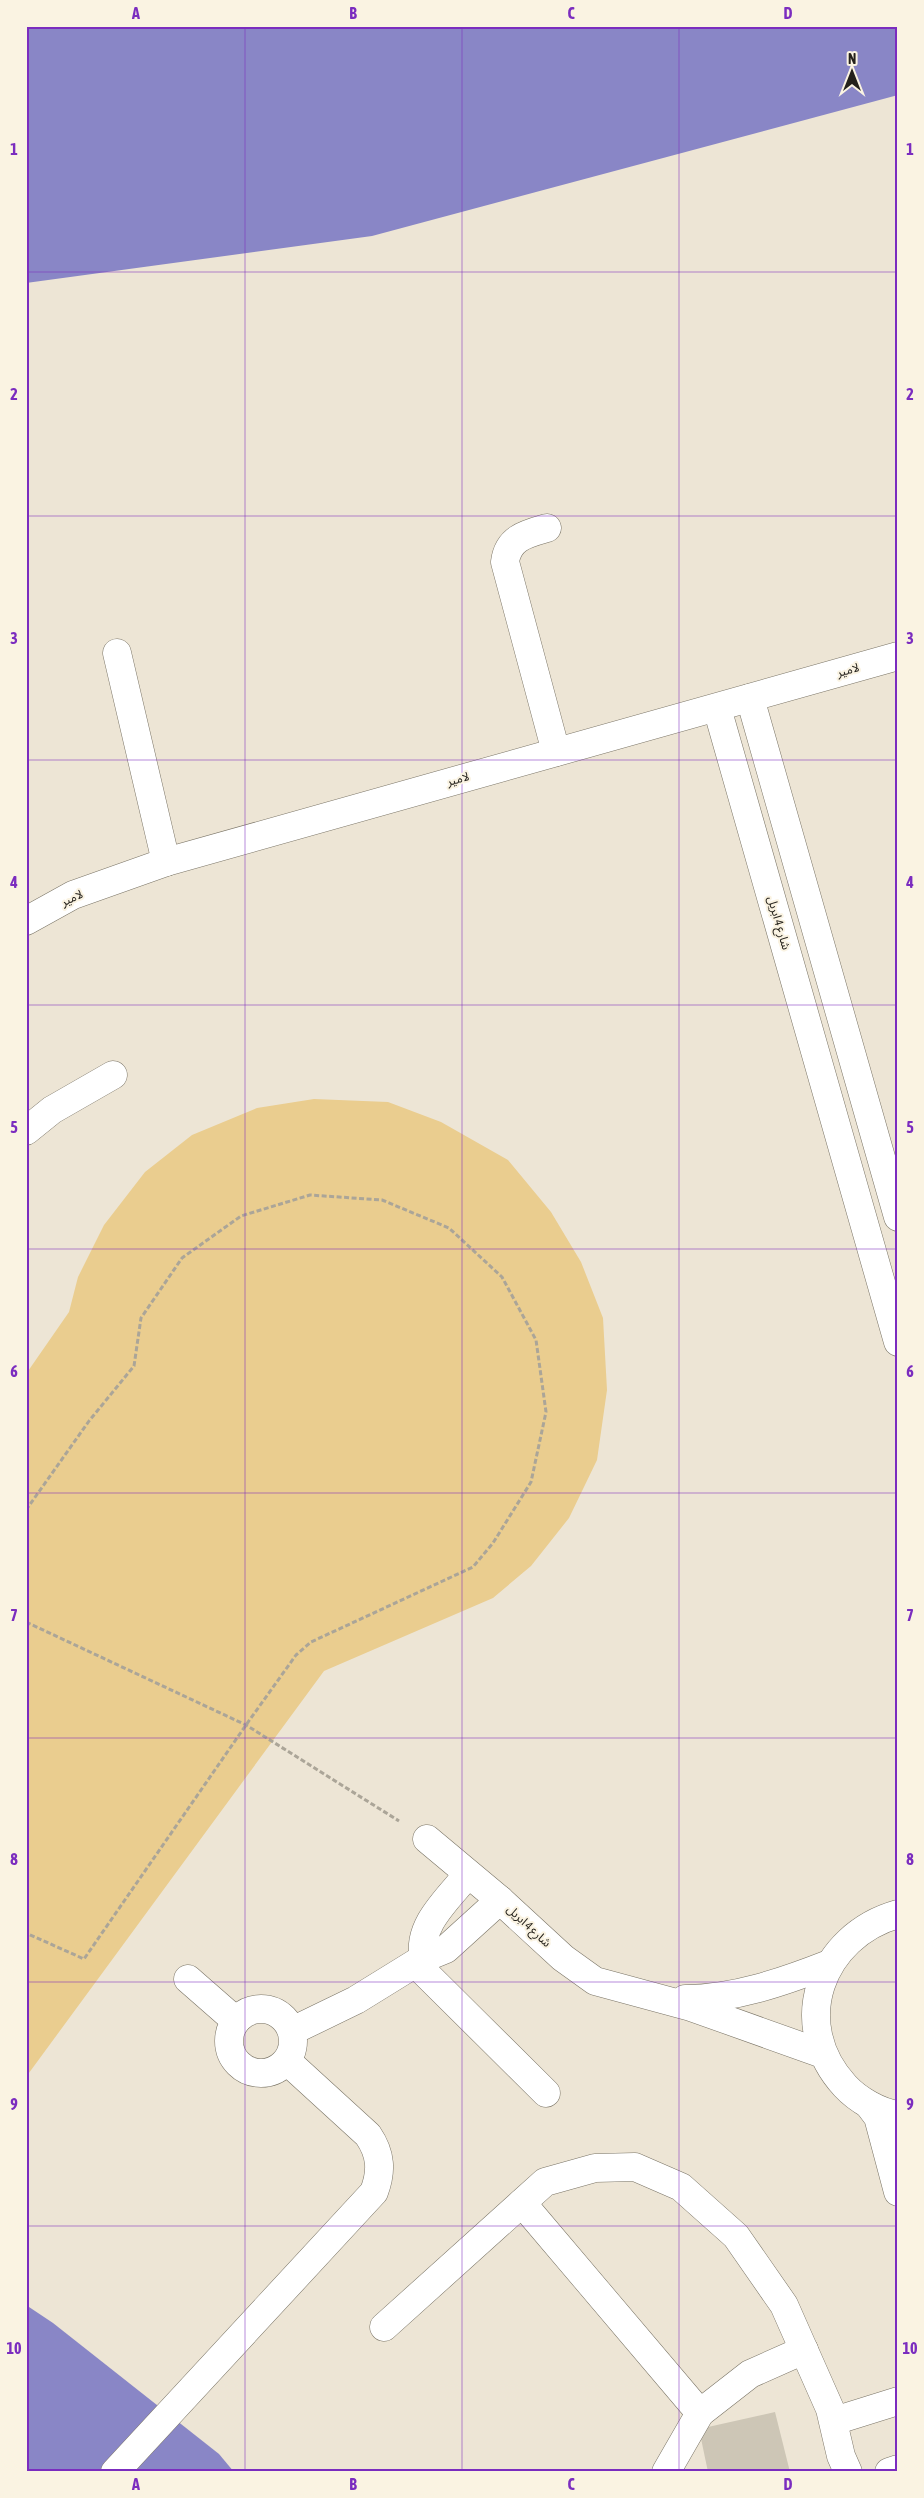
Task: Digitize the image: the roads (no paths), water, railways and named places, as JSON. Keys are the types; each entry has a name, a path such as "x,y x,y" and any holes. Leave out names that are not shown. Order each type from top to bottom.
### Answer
{"street":[{"path":"547,528 517,538 506,553 506,562 556,752"},
{"path":"117,653 166,862"},
{"name":"لامير","path":"26,921 73,896 166,862 898,656"},
{"path":"750,698 898,1217"},
{"name":"شارع 4 ابريل","path":"717,708 898,1342"},
{"path":"26,1131 52,1110 113,1075"},
{"path":"841,1139 872,1128"},
{"name":"شارع 4 ابريل","path":"427,1839 500,1900 563,1958 595,1980 737,2022 823,2054"},
{"path":"420,1961 424,1933 468,1874"},
{"path":"292,2031 356,2000 420,1961 452,1945 500,1900"},
{"path":"898,1914 876,1921 858,1932 841,1947 829,1964 818,1993 816,2024 823,2054 835,2074 850,2091 869,2105 878,2117 898,2192"},
{"path":"420,1961 546,2092"},
{"name":"شارع 4 ابريل","path":"641,1994 671,1999 703,1999 726,1996 795,1978 829,1964"},
{"path":"188,1979 236,2022"},
{"path":"255,2010 267,2010 278,2013 287,2021 292,2031 292,2052 287,2061 277,2069 265,2073 253,2072 241,2067 233,2057 229,2046 230,2033 236,2022 244,2014 255,2010"},
{"path":"115,2472 374,2192 380,2167 375,2145 368,2135 287,2061"},
{"path":"869,2105 898,2115"},
{"path":"384,2327 545,2182 595,2168 634,2167 681,2187 736,2236 784,2305 834,2421 841,2456 848,2472"},
{"path":"522,2203 700,2413"},
{"path":"666,2472 700,2413 750,2374 804,2350"},
{"path":"834,2421 898,2401"},
{"path":"889,2472 898,2468"}]}
